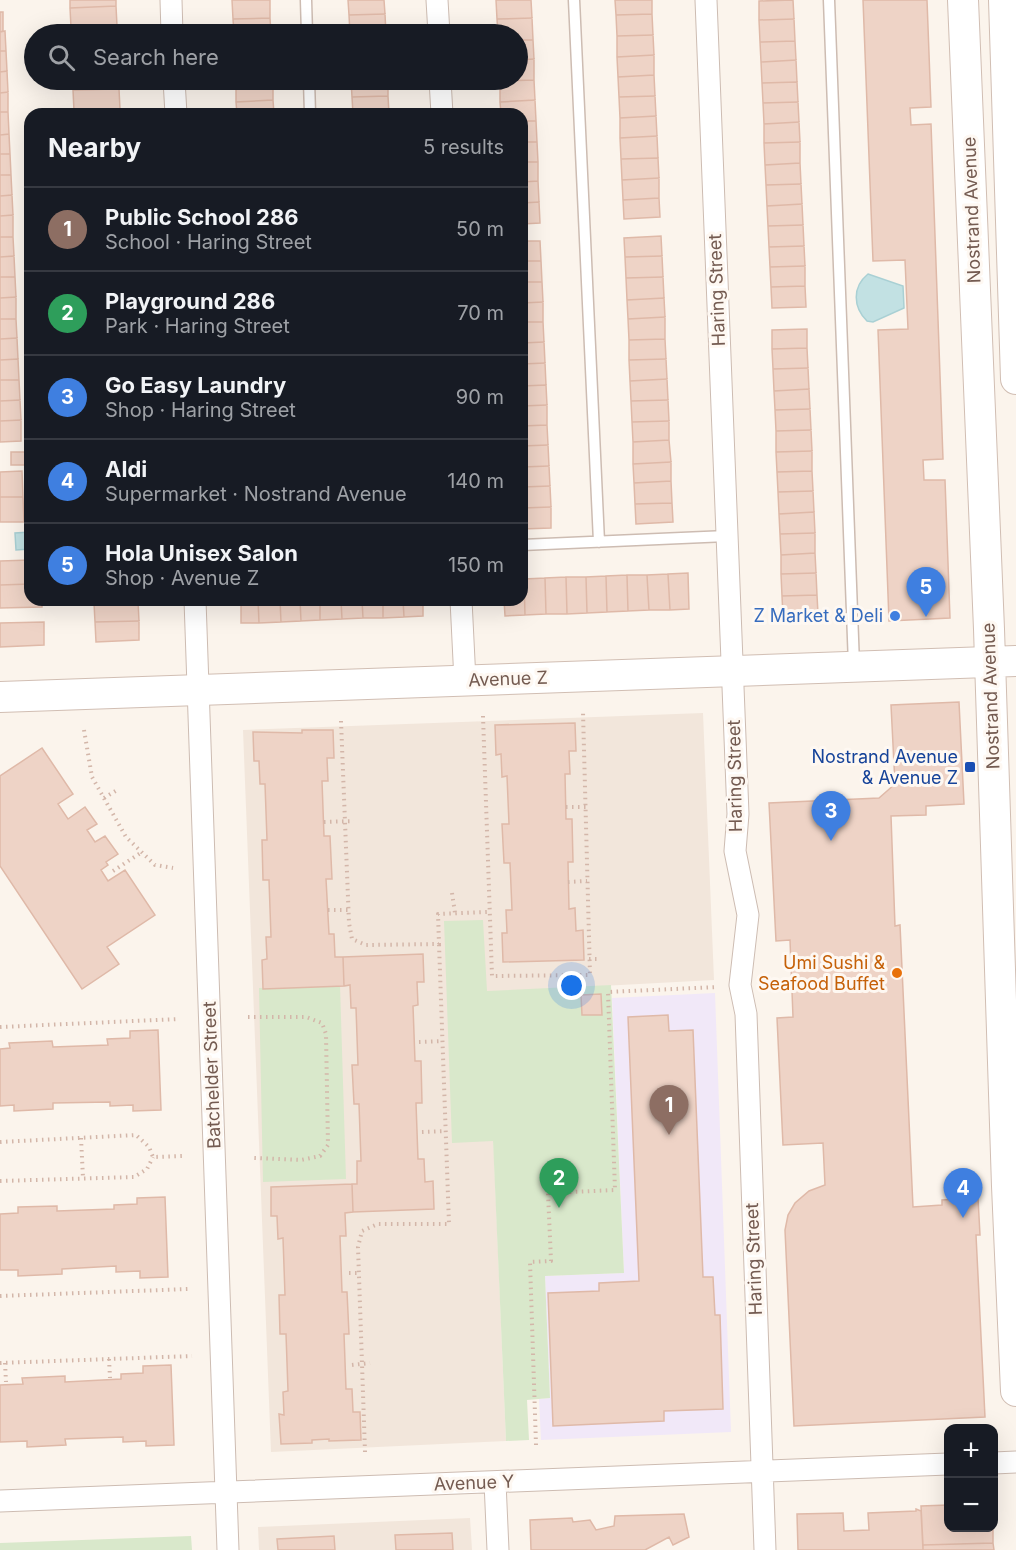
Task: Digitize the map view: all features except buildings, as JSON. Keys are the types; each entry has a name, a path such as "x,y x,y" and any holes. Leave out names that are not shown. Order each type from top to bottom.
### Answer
{"main road":[{"name":"Nostrand Avenue","path":"963,0 1003,662 1006,1175 1016,1391"},
{"path":"1004,0 1016,380"},
{"name":"Avenue Z","path":"0,698 1003,662"}],"street":[{"path":"171,0 172,24"},
{"path":"437,0 438,24"},
{"name":"Haring Street","path":"706,0 738,814 735,851 748,915 740,986 746,1014 765,1550"},
{"path":"175,90 176,108"},
{"path":"441,90 442,108"},
{"name":"Batchelder Street","path":"195,606 228,1550"},
{"path":"461,606 465,681"},
{"path":"998,1463 1016,1462"},
{"name":"Avenue Y","path":"0,1501 944,1464"},
{"path":"495,1482 498,1550"}],"lane":[{"path":"306,0 307,24"},
{"path":"574,0 598,542"},
{"path":"829,0 854,667"},
{"path":"309,90 310,108"},
{"path":"528,545 727,536"}],"path":[{"path":"483,716 492,976 590,975 583,712"},
{"path":"341,721 349,931 352,939 358,944 366,945 439,944"},
{"path":"84,730 92,777 126,837 155,865 173,868"},
{"path":"104,798 117,790"},
{"path":"566,807 585,807"},
{"path":"324,822 354,820"},
{"path":"113,871 141,852"},
{"path":"568,882 587,881"},
{"path":"452,894 455,913"},
{"path":"328,910 348,910"},
{"path":"365,1452 358,1247 362,1231 378,1224 449,1224 438,914 488,912"},
{"path":"589,959 600,959"},
{"path":"536,1445 530,1262 551,1262 548,1193 615,1190 608,992 718,987"},
{"path":"248,1017 306,1017 322,1023 326,1034 328,1145 320,1156 301,1160 253,1158"},
{"path":"0,1027 179,1018"},
{"path":"419,1042 443,1041"},
{"path":"422,1132 446,1131"},
{"path":"0,1142 136,1135 149,1147 153,1157 147,1169 134,1177 0,1181"},
{"path":"81,1138 82,1178"},
{"path":"153,1157 184,1156"},
{"path":"349,1273 359,1273"},
{"path":"0,1296 189,1289"},
{"path":"6,1382 3,1363 192,1356"},
{"path":"109,1359 110,1378"},
{"path":"352,1365 370,1363"}],"shaded area":[{"path":"703,713 714,980 487,992 506,1441 271,1452 243,730"},
{"path":"715,993 731,1432 541,1440 539,1399 550,1398 545,1276 624,1273 612,998"},
{"path":"470,1518 472,1550 259,1550 258,1527"}],"green space":[{"path":"483,920 487,991 611,985 624,1273 545,1276 550,1398 527,1400 529,1440 506,1441 493,1141 452,1143 444,921"},
{"path":"340,985 346,1179 263,1182 259,988"},
{"path":"191,1536 192,1550 0,1550 0,1543"}],"water":[{"path":"868,274 903,286 904,308 873,322 867,321 859,310 856,297 859,285"},
{"path":"24,532 24,549 16,550 15,533"}],"place":[{"name":"Z Market & Deli","path":"895,616"},
{"name":"Hola Unisex Salon","path":"926,617"},
{"name":"Nostrand Avenue & Avenue Z","path":"970,767"},
{"name":"Go Easy Laundry","path":"831,841"},
{"name":"Umi Sushi & Seafood Buffet","path":"897,973"},
{"name":"Public School 286","path":"669,1135"},
{"name":"Playground 286","path":"559,1208"},
{"name":"Aldi","path":"963,1218"}]}
